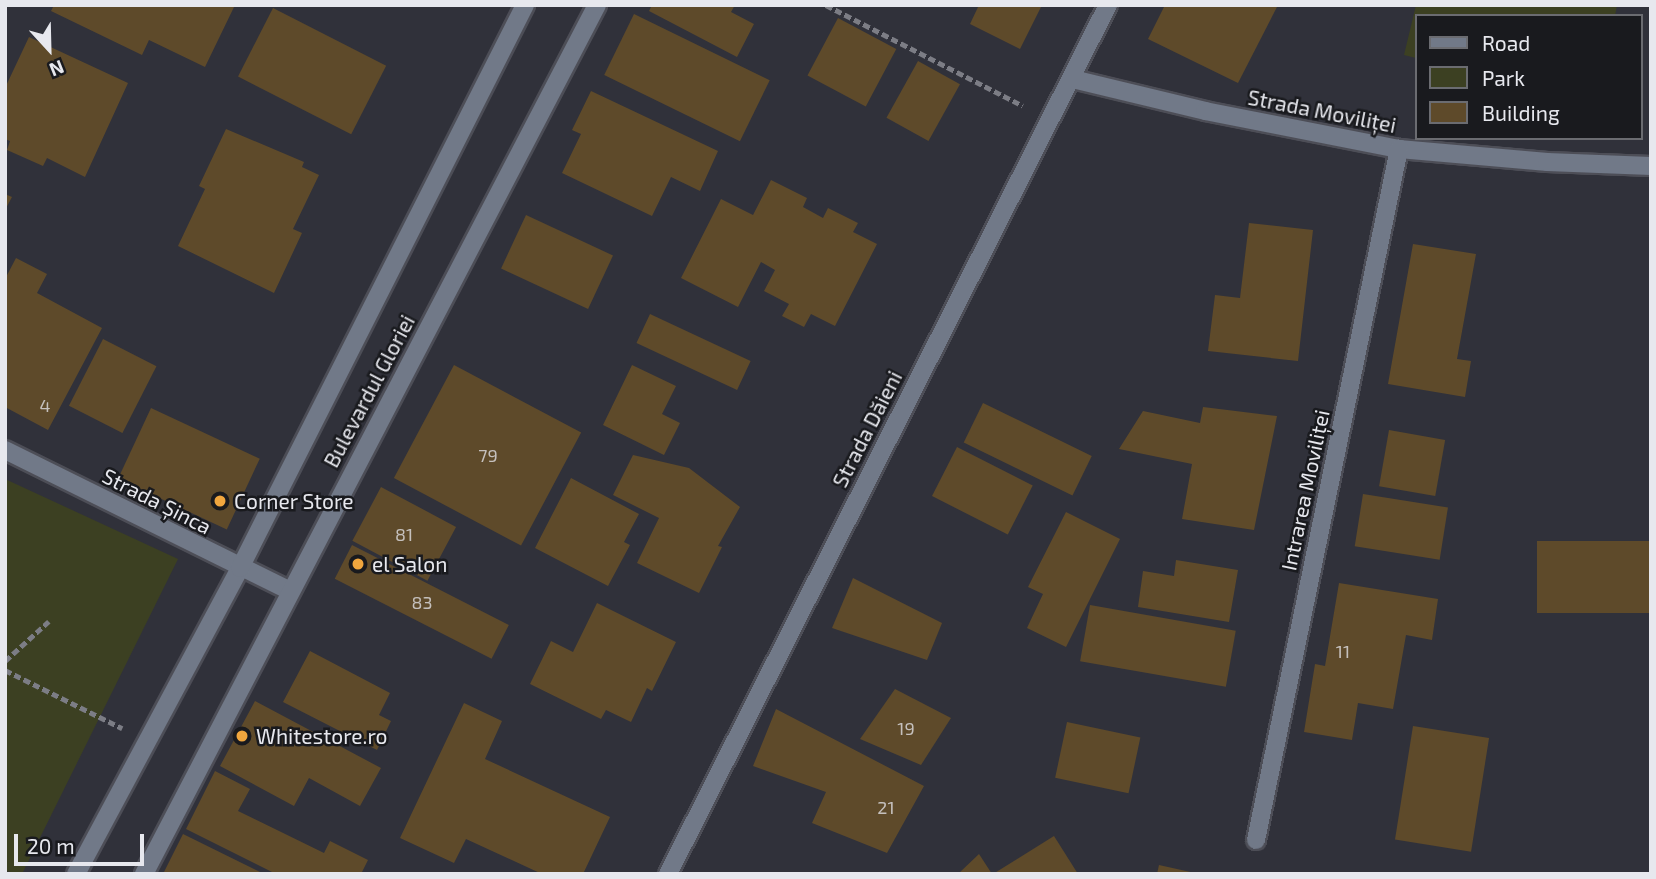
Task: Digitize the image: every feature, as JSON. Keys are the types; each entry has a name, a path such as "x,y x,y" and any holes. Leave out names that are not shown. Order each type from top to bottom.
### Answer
{"street":[{"name":"Bulevardul Gloriei","path":"76,874 240,568 525,5"},
{"name":"Bulevardul Gloriei","path":"144,874 597,5"},
{"name":"Strada Dăieni","path":"668,874 1049,119 1073,79 1108,5"},
{"name":"Strada Moviliței","path":"1073,79 1242,119 1399,149 1547,162 1651,166"},
{"name":"Intrarea Moviliței","path":"1256,840 1399,149"},
{"name":"Strada Șinca","path":"5,450 290,592"}],"path":[{"path":"826,5 1049,119"},
{"path":"5,661 49,621"},
{"path":"5,670 148,740"}],"green space":[{"path":"1416,5 1617,5 1615,14 1414,14 1414,58 1404,55"},
{"path":"5,479 178,559 22,874 5,871"}],"building":[{"path":"54,5 235,5 205,67 149,40 142,55 51,11"},
{"path":"652,5 735,5 731,12 754,24 737,57 649,11"},
{"path":"979,5 1042,5 1020,49 970,24"},
{"path":"1165,5 1278,5 1238,83 1148,39"},
{"path":"273,8 386,66 351,134 238,77"},
{"path":"634,14 770,80 740,141 604,75"},
{"path":"838,18 896,49 866,106 807,75"},
{"path":"29,37 128,83 85,177 47,158 43,166 7,150 10,141 5,139 5,88"},
{"path":"918,61 960,84 928,141 886,118"},
{"path":"591,91 718,151 700,191 671,177 652,216 562,173 581,134 572,130"},
{"path":"226,129 304,162 302,167 319,175 293,229 302,233 274,293 178,246 205,189 199,186"},
{"path":"771,180 807,198 803,207 823,218 828,208 858,223 853,232 877,244 835,326 811,314 804,327 782,316 789,304 764,291 775,270 761,262 738,307 681,278 721,199 753,215"},
{"path":"5,194 12,197 5,210"},
{"path":"526,215 613,256 588,309 501,268"},
{"path":"1249,223 1313,230 1298,361 1208,351 1215,295 1240,298"},
{"path":"1413,244 1476,254 1457,359 1471,361 1465,397 1388,384"},
{"path":"16,258 47,274 37,293 102,328 48,430 5,407 5,279"},
{"path":"650,314 751,361 737,390 636,343"},
{"path":"103,339 156,366 122,433 69,406"},
{"path":"454,365 581,433 521,546 394,478"},
{"path":"632,365 676,386 662,414 680,423 664,455 603,425"},
{"path":"983,403 1092,456 1072,496 964,443"},
{"path":"1203,407 1277,416 1254,530 1182,519 1192,464 1119,449 1143,411 1200,423"},
{"path":"151,408 260,459 227,529 118,479"},
{"path":"1389,430 1445,440 1435,496 1379,486"},
{"path":"957,447 1033,486 1008,535 932,496"},
{"path":"633,455 689,468 740,507 718,546 722,547 699,593 637,563 659,518 613,495"},
{"path":"571,478 639,514 624,542 630,545 608,586 535,548"},
{"path":"381,487 456,527 427,581 352,541"},
{"path":"1363,494 1448,507 1440,560 1355,546"},
{"path":"1066,512 1120,539 1066,647 1027,628 1043,594 1028,587"},
{"path":"1537,541 1651,541 1651,613 1537,613"},
{"path":"352,545 509,625 492,659 335,579"},
{"path":"1176,560 1238,570 1229,622 1138,607 1143,571 1174,576"},
{"path":"853,578 942,623 927,660 832,628"},
{"path":"1339,583 1438,599 1432,640 1406,635 1393,709 1358,703 1352,740 1304,732 1315,664 1325,666"},
{"path":"597,603 676,642 652,691 647,688 631,722 606,710 601,719 530,684 551,641 573,652"},
{"path":"1090,605 1236,631 1226,687 1080,661"},
{"path":"310,651 390,693 379,715 391,721 377,750 283,702"},
{"path":"895,689 951,718 921,765 860,739"},
{"path":"255,701 381,768 360,806 309,778 294,806 220,766"},
{"path":"464,703 502,721 485,759 610,817 583,874 542,874 466,839 454,863 400,838"},
{"path":"776,709 924,786 887,853 812,823 826,792 753,766"},
{"path":"1067,722 1140,738 1129,793 1055,778"},
{"path":"1413,726 1489,738 1471,852 1395,840"},
{"path":"215,771 250,789 238,811 324,853 330,841 368,860 361,874 276,874 186,829"},
{"path":"183,834 264,874 163,874"},
{"path":"1054,836 1078,874 993,874"},
{"path":"979,854 992,874 958,874"},
{"path":"1159,865 1195,873 1195,874 1157,874"}],"place":[{"name":"Corner Store","path":"220,501"},
{"name":"el Salon","path":"358,564"},
{"name":"Whitestore.ro","path":"242,736"}]}
